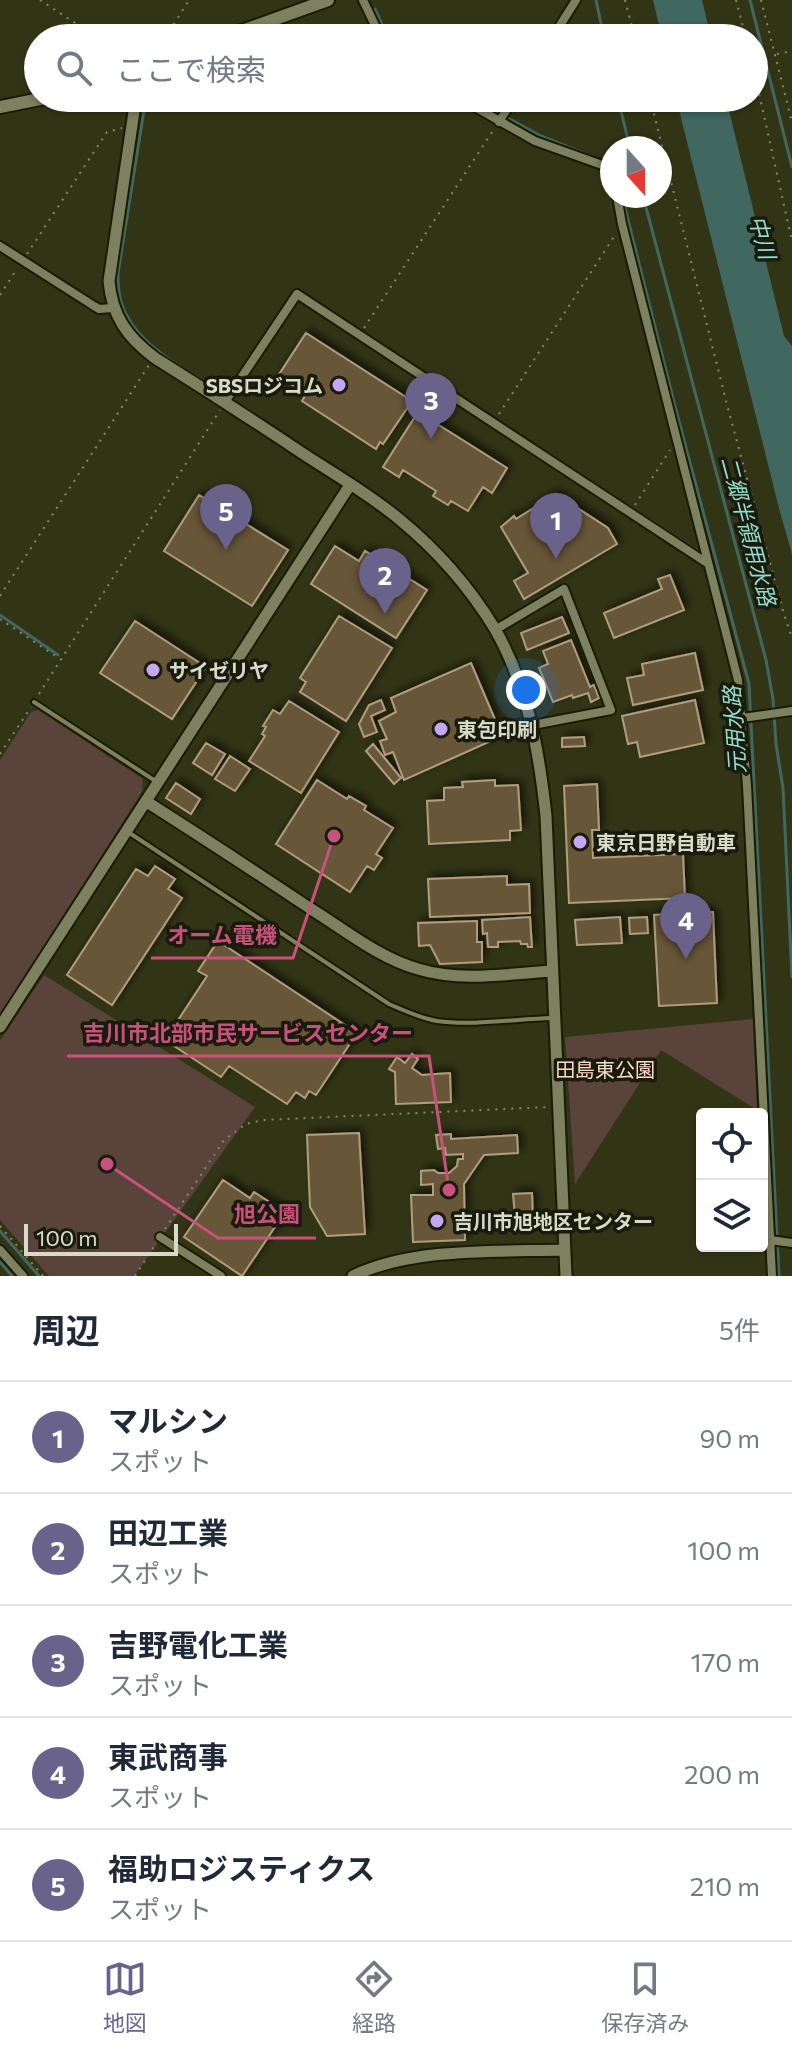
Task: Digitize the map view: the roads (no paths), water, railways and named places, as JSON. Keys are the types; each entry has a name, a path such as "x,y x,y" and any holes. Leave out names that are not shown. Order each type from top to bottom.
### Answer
{"main road":[{"path":"261,24 328,0"},
{"path":"0,107 24,102"}],"street":[{"path":"363,0 374,24"},
{"path":"561,24 576,0"},
{"path":"134,112 109,281 113,308 130,335 155,358 398,517 456,575 495,630 521,687 533,725 546,816 566,1276"},
{"path":"482,112 535,141 600,164"},
{"path":"499,122 505,112"},
{"path":"619,208 738,680 772,1276"},
{"path":"0,246 99,309 113,308"},
{"path":"225,402 297,294 708,563"},
{"path":"0,1027 350,485"},
{"path":"495,630 564,589 611,710 533,725"},
{"path":"742,718 792,711"},
{"path":"147,802 395,960 417,969 467,976 552,971"},
{"path":"160,1237 221,1276"},
{"path":"770,1240 792,1243"},
{"path":"0,1250 23,1276"},
{"path":"353,1276 379,1265 416,1257 565,1250"}],"lane":[{"path":"34,702 159,783"},
{"path":"128,832 389,1004 414,1015 456,1022 554,1018"}],"water":[{"path":"653,0 702,0 708,24 659,24"},
{"path":"680,112 729,112 784,336 792,346 792,554"}],"waterway":[{"name":"二郷半領用水路","path":"596,0 601,24"},
{"path":"750,0 756,24"},
{"name":"元用水路","path":"375,9 382,24"},
{"path":"768,72 792,167"},
{"path":"144,112 118,273 124,309 133,325 160,352 224,394 251,357"},
{"name":"元用水路","path":"497,112 541,136 600,160"},
{"name":"二郷半領用水路","path":"621,112 627,136"},
{"name":"元用水路","path":"625,208 749,684 779,1276"},
{"name":"二郷半領用水路","path":"646,208 766,660 783,788 792,977"},
{"path":"524,438 705,556"},
{"path":"0,615 58,655"},
{"path":"0,1231 39,1276"},
{"path":"0,1262 12,1276"}],"place":[{"name":"SBSロジコム","path":"339,385"},
{"name":"吉野電化工業","path":"431,439"},
{"name":"福助ロジスティクス","path":"226,550"},
{"name":"マルシン","path":"556,559"},
{"name":"田辺工業","path":"385,614"},
{"name":"サイゼリヤ","path":"153,670"},
{"name":"東包印刷","path":"441,729"},
{"name":"オーム電機","path":"334,836"},
{"name":"東京日野自動車","path":"580,842"},
{"name":"東武商事","path":"686,959"},
{"name":"旭公園","path":"107,1164"},
{"name":"吉川市北部市民サービスセンター","path":"449,1190"},
{"name":"吉川市旭地区センター","path":"437,1221"}],"water label":[{"name":"中川","path":"763,237"}],"park label":[{"name":"田島東公園","path":"605,1069"}]}
